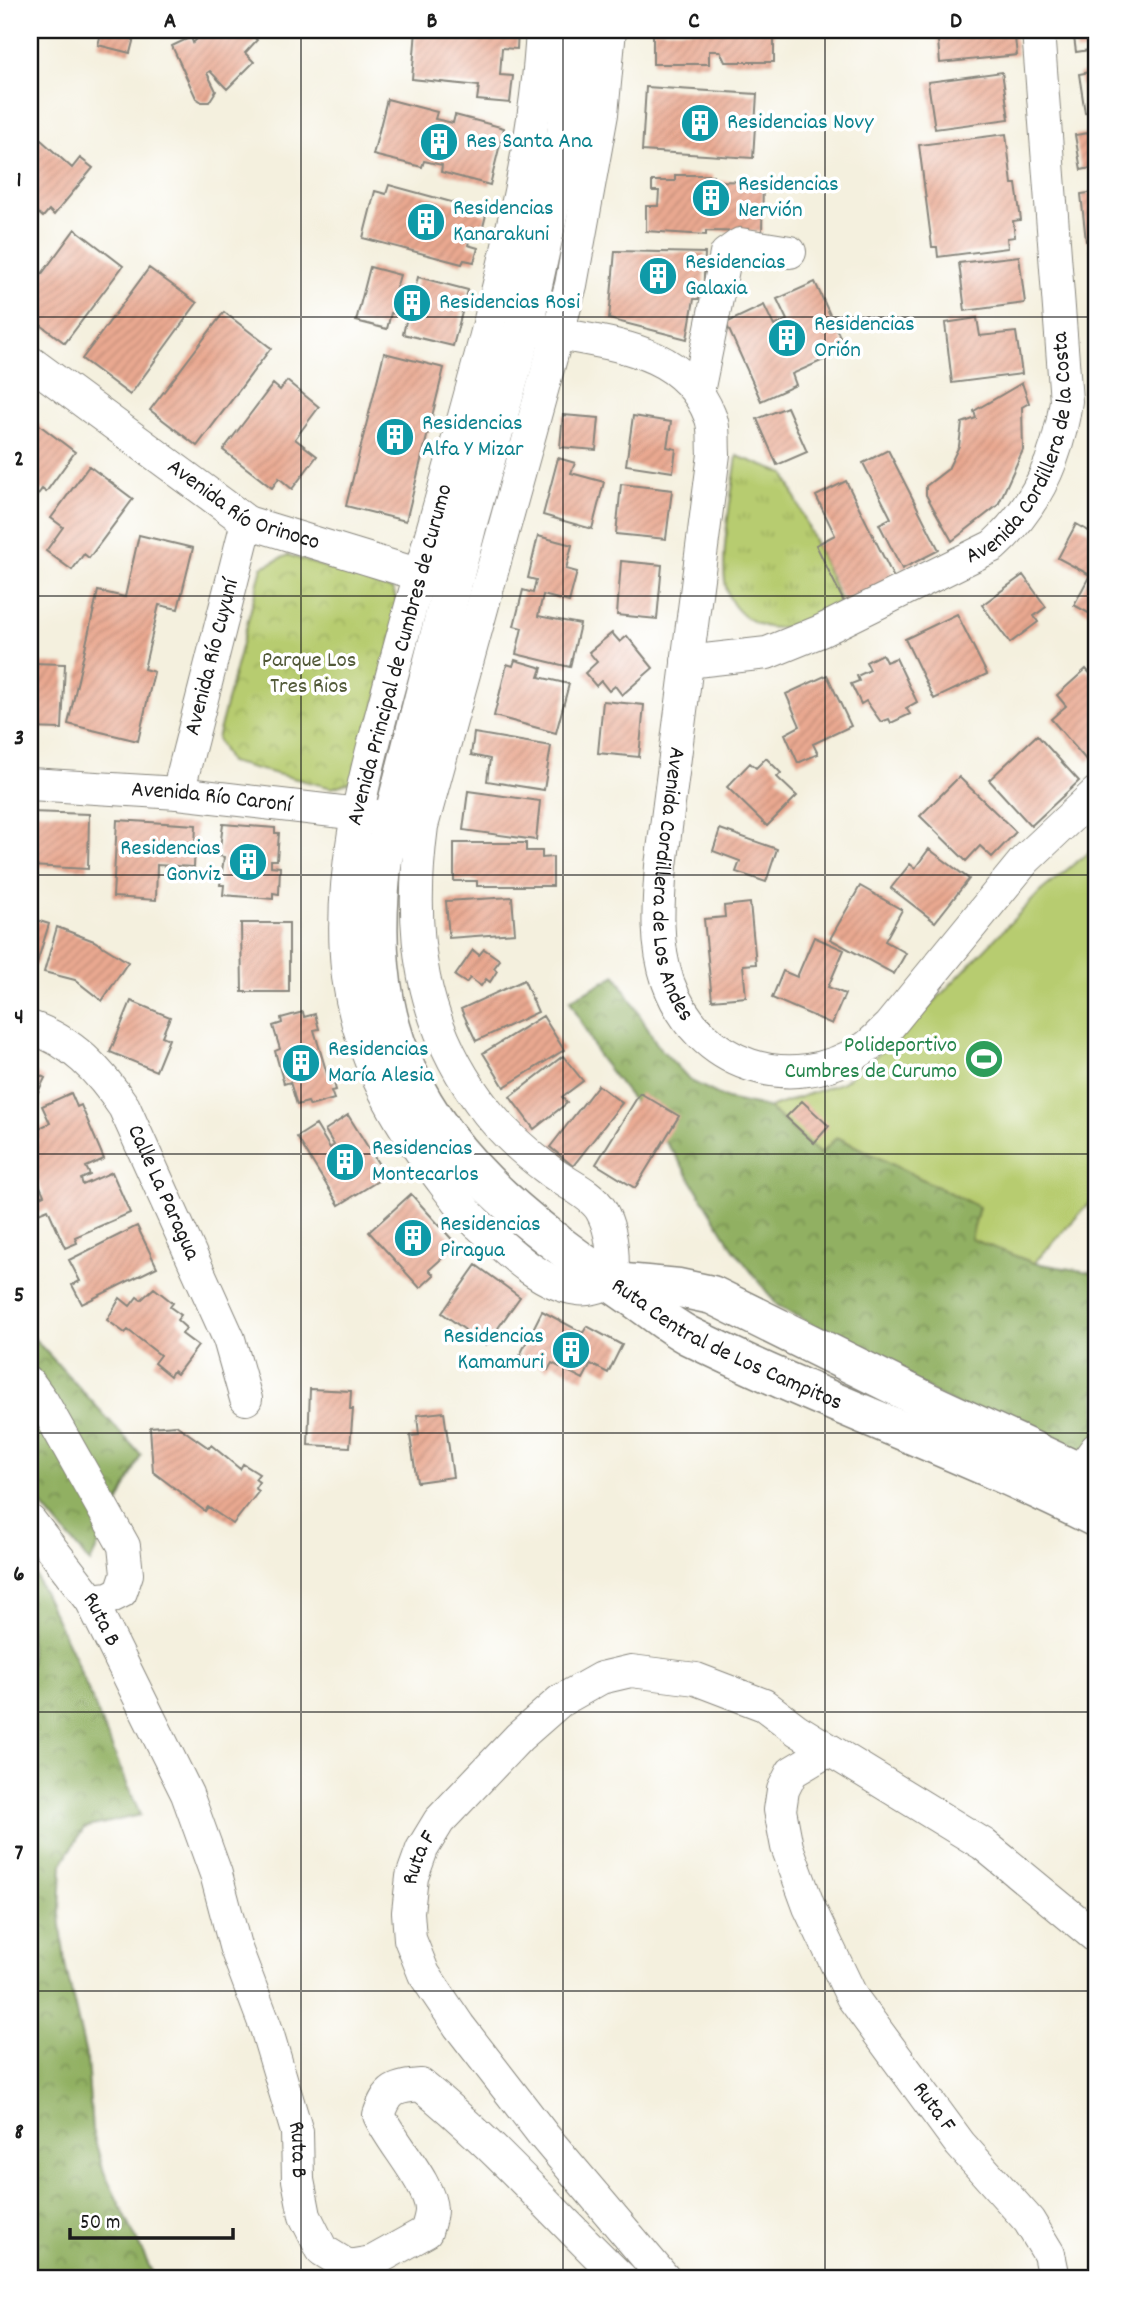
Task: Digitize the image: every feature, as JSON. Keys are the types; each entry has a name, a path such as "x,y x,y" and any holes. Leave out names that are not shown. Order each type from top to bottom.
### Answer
{"main road":[{"name":"Avenida Principal de Cumbres de Curumo","path":"576,30 566,134 525,326 452,584 374,815 379,973 385,1007 406,1071 440,1127 483,1178 531,1223 612,1282"},
{"name":"Ruta Central de Los Campitos","path":"612,1282 687,1335 1087,1484"}],"street":[{"name":"Avenida Principal de Cumbres de Curumo","path":"525,326 517,217 528,155 542,30"},
{"name":"Avenida Principal de Cumbres de Curumo","path":"525,326 595,156 610,30"},
{"name":"Avenida Cordillera de la Costa","path":"687,662 767,653 821,631 993,546 1012,528 1042,485 1061,433 1066,401 1038,30"},
{"path":"698,392 726,254 740,244 790,252"},
{"name":"Avenida Cordillera de Los Andes","path":"525,326 642,351 665,361 698,392 712,418 714,454 661,866 657,921 660,955 669,984 687,1020 711,1045 737,1062 765,1070 802,1071 835,1062 866,1047 889,1026 1025,860 1096,793"},
{"name":"Avenida Río Orinoco","path":"30,362 247,522 452,584"},
{"name":"Avenida Río Cuyuní","path":"178,793 247,522"},
{"name":"Avenida Principal de Cumbres de Curumo","path":"452,584 416,874 421,969 438,1025 488,1112 527,1153 600,1208 610,1237 614,1261 612,1282"},
{"name":"Avenida Río Caroní","path":"30,785 178,793 374,815"},
{"name":"Calle La Paragua","path":"30,1027 63,1042 86,1059 105,1079 124,1107 229,1339 246,1399"},
{"path":"30,1384 50,1413 124,1546 127,1574 121,1592 109,1598 90,1600"},
{"name":"Ruta B","path":"30,1521 90,1600 187,1794 216,1874 235,1946 266,2028 297,2132 298,2180 305,2216 322,2250 348,2266 360,2264 400,2248 426,2232 431,2211 426,2188 390,2138 379,2115 385,2098 398,2087 421,2085 477,2132 546,2206 621,2278"},
{"name":"Ruta F","path":"664,2278 544,2136 459,2026 424,1974 411,1939 408,1912 412,1877 422,1849 448,1811 536,1721 560,1701 601,1678 631,1671 696,1679 765,1705 829,1750 983,1844 1096,1937"},
{"name":"Ruta F","path":"829,1750 792,1772 781,1800 787,1847 808,1907 852,1997 960,2144 1029,2221 1049,2254 1054,2278"}],"green space":[{"path":"737,456 785,474 841,602 800,623 777,628 750,620 731,600 727,591 724,562"},
{"name":"Parque Los Tres Rios","path":"288,555 393,590 400,610 356,780 332,788 229,762 217,739 262,567"},
{"name":"Polideportivo Cumbres de Curumo","path":"1096,846 1096,1196 1034,1263 971,1239 979,1207 837,1137 820,1154 769,1108 843,1082 901,1036 1041,891"},
{"path":"616,975 658,1046 691,1081 727,1099 769,1108 820,1154 837,1137 979,1207 972,1239 1034,1263 1096,1273 1096,1463 1018,1439 777,1305 733,1248 676,1156 599,1057 570,1000"},
{"path":"30,1334 141,1455 90,1563 30,1491"},
{"path":"30,1564 74,1656 140,1815 84,1828 62,1864 60,1914 65,1964 87,2060 92,2130 104,2172 155,2278 30,2278"}],"building":[{"path":"102,30 136,30 130,53 98,45"},
{"path":"206,30 247,30 257,40 245,53 254,62 227,89 210,71 207,73 216,91 209,102 202,102 196,98 172,46 191,37 193,43"},
{"path":"416,30 518,30 517,49 502,48 500,75 513,76 510,103 477,100 479,86 412,79"},
{"path":"653,30 774,30 774,62 725,62 720,51 709,51 709,64 653,64"},
{"path":"937,30 1014,30 1017,55 940,63"},
{"path":"1073,30 1096,30 1096,49 1076,52"},
{"path":"1096,71 1096,111 1085,113 1079,74"},
{"path":"1002,72 1009,119 935,129 928,82"},
{"name":"Residencias Novy","path":"646,87 757,94 753,158 642,151"},
{"name":"Res Santa Ana","path":"387,99 437,112 435,119 453,123 455,115 504,128 490,185 441,172 442,165 424,161 422,167 373,155"},
{"path":"30,130 72,168 80,158 93,168 54,215 49,210 43,217 30,206"},
{"path":"1096,132 1096,167 1081,170 1075,135"},
{"path":"1006,134 1012,184 1016,184 1021,220 1013,221 1015,237 1007,238 1008,248 938,257 937,247 932,247 919,145"},
{"name":"Residencias Nervión","path":"675,175 713,175 713,181 763,182 762,232 706,231 706,235 646,231 646,206 658,206 659,191 652,191 652,181 675,181"},
{"name":"Residencias Kanarakuni","path":"389,185 477,209 476,212 486,215 482,231 472,228 468,245 478,248 474,262 464,260 462,264 363,238 375,191 386,194"},
{"path":"1096,192 1096,240 1086,241 1081,194"},
{"path":"75,229 123,266 65,343 30,317 30,290"},
{"path":"1096,247 1096,284 1095,284 1090,248"},
{"name":"Residencias Galaxia","path":"615,251 705,253 703,299 694,299 687,339 609,319"},
{"path":"1019,256 1025,303 965,311 959,263"},
{"name":"Residencias Rosi","path":"370,267 400,275 396,289 414,293 418,277 468,290 453,346 403,334 407,317 391,313 387,329 356,321"},
{"path":"149,268 197,303 130,395 82,359"},
{"name":"Residencias Orión","path":"815,282 846,350 792,374 796,385 761,401 726,323 764,305 774,326 787,320 777,299"},
{"path":"224,312 271,348 197,446 150,410"},
{"path":"977,318 980,336 1016,332 1022,374 952,383 945,323"},
{"name":"Residencias Alfa Y Mizar","path":"384,353 444,368 406,521 346,506"},
{"path":"287,381 319,407 295,439 317,456 292,489 279,478 272,488 223,450 273,384 280,390"},
{"path":"1022,383 1029,403 1022,407 1023,450 998,505 952,541 926,495 926,486 948,469 959,446 962,423 976,418 974,411"},
{"path":"787,407 807,452 777,465 757,419"},
{"path":"563,415 599,418 596,450 560,447"},
{"path":"633,416 671,422 667,447 676,449 673,472 626,465"},
{"path":"30,418 75,452 46,492 42,489 30,505"},
{"path":"888,450 939,550 902,569 879,524 891,518 863,463"},
{"path":"558,458 575,463 571,473 604,482 592,529 543,515"},
{"path":"89,466 133,499 89,558 84,554 72,570 46,551 63,527 51,518"},
{"path":"846,481 894,578 844,602 816,545 835,535 816,496"},
{"path":"621,484 672,490 666,539 616,534"},
{"path":"1076,524 1096,535 1096,617 1074,605 1090,575 1058,558"},
{"path":"139,535 193,548 178,609 159,605 144,669 154,672 138,741 68,724 98,591 125,597"},
{"path":"538,536 572,545 566,569 577,572 569,602 543,595 538,616 580,624 570,667 516,654 522,628 514,626 523,590 533,593 536,580 528,578"},
{"path":"621,561 662,565 657,619 617,615"},
{"path":"1023,575 1046,607 1034,616 1038,622 1010,643 982,605"},
{"path":"957,614 987,674 934,699 905,639"},
{"path":"612,633 620,642 627,636 653,668 622,695 615,686 609,691 601,681 596,686 585,673 597,662 589,652"},
{"path":"882,654 886,662 896,658 917,702 906,708 910,714 891,723 889,719 881,722 866,701 861,704 851,684 859,681 857,676 870,670 866,662"},
{"path":"515,660 542,668 539,677 569,684 556,733 494,716 507,664 513,666"},
{"path":"30,663 65,664 62,729 30,728"},
{"path":"1086,669 1096,680 1096,755 1088,762 1051,719 1066,706 1057,695"},
{"path":"827,675 851,726 813,744 818,754 798,763 785,734 800,726 786,694"},
{"path":"603,701 644,705 639,757 598,753"},
{"path":"474,733 551,746 544,790 487,781 490,759 471,755"},
{"path":"1037,735 1079,781 1031,826 989,780"},
{"path":"766,758 781,773 777,777 797,796 767,826 727,787 750,763 756,768"},
{"path":"959,777 1016,832 992,857 980,846 966,861 920,816"},
{"path":"468,791 540,801 536,840 463,830"},
{"path":"30,812 89,814 88,869 30,866"},
{"path":"117,820 196,825 194,867 157,865 156,900 113,897"},
{"name":"Residencias Gonviz","path":"223,824 275,828 275,833 279,833 277,860 271,860 271,866 280,867 279,894 273,893 273,899 223,895 224,885 220,885 224,857 219,856"},
{"path":"720,829 777,849 766,882 736,872 740,861 713,851"},
{"path":"454,843 526,843 526,851 542,851 542,858 553,857 553,886 477,886 477,881 454,881"},
{"path":"929,849 969,879 935,922 891,888 910,864 915,868"},
{"path":"860,886 902,910 885,941 906,953 894,974 830,939"},
{"path":"512,897 515,933 449,938 446,901"},
{"path":"750,903 756,964 743,965 746,997 712,1000 704,919 725,917 724,906"},
{"path":"30,918 49,924 36,966 30,965"},
{"path":"241,923 289,923 289,992 242,992"},
{"path":"57,927 94,941 128,962 102,1001 75,980 44,972"},
{"path":"814,937 844,950 828,987 845,994 832,1024 772,998 783,971 797,977"},
{"path":"484,949 500,960 494,968 497,971 490,982 486,979 481,986 470,978 466,983 455,976 473,950 479,955"},
{"path":"524,980 538,1012 476,1041 461,1009"},
{"path":"131,1001 170,1017 162,1036 169,1039 156,1071 110,1052"},
{"name":"Residencias María Alesia","path":"303,1012 304,1017 315,1014 319,1029 314,1030 328,1077 332,1076 336,1090 331,1091 334,1099 310,1106 308,1102 297,1105 290,1082 284,1084 275,1051 280,1049 273,1026 282,1023 281,1018"},
{"path":"543,1016 564,1050 504,1087 483,1053"},
{"path":"563,1056 583,1081 562,1097 567,1103 534,1129 510,1097"},
{"path":"30,1070 45,1078 30,1108"},
{"path":"598,1085 622,1103 573,1166 550,1147"},
{"path":"71,1093 77,1107 81,1105 104,1159 86,1167 90,1175 81,1179 83,1185 112,1172 130,1213 75,1237 77,1243 65,1248 48,1209 36,1214 31,1201 44,1195 30,1164 30,1144 38,1141 33,1131 50,1123 42,1106"},
{"path":"640,1093 679,1116 635,1188 596,1164"},
{"path":"802,1101 829,1126 814,1143 786,1117"},
{"name":"Residencias Montecarlos","path":"348,1115 386,1176 339,1205 297,1137 316,1125 330,1148 334,1145 325,1130"},
{"name":"Residencias Piragua","path":"411,1194 457,1245 429,1270 434,1275 420,1288 369,1232"},
{"path":"137,1226 157,1267 82,1304 72,1285 80,1281 69,1260"},
{"path":"476,1265 520,1297 486,1345 442,1313"},
{"path":"154,1288 173,1303 170,1307 181,1315 177,1320 186,1328 182,1334 198,1346 177,1374 173,1371 170,1376 154,1363 160,1355 128,1330 125,1333 107,1320 120,1298 130,1306 137,1297 141,1300"},
{"name":"Residencias Kamamuri","path":"542,1311 583,1333 587,1326 622,1345 608,1373 591,1364 583,1379 552,1363 548,1370 520,1355"},
{"path":"310,1389 351,1391 350,1409 353,1409 350,1447 308,1445"},
{"path":"444,1412 453,1477 417,1482 410,1436 419,1435 417,1415"},
{"path":"176,1425 209,1448 211,1445 240,1469 243,1464 259,1474 255,1479 259,1482 255,1488 259,1491 233,1524 208,1507 205,1511 153,1472 150,1427"}],"place":[{"name":"Residencias Novy","path":"700,123"},
{"name":"Res Santa Ana","path":"439,142"},
{"name":"Residencias Nervión","path":"711,198"},
{"name":"Residencias Kanarakuni","path":"426,222"},
{"name":"Residencias Galaxia","path":"658,276"},
{"name":"Residencias Rosi","path":"412,303"},
{"name":"Residencias Orión","path":"787,338"},
{"name":"Residencias Alfa Y Mizar","path":"395,437"},
{"name":"Residencias Gonviz","path":"248,862"},
{"name":"Polideportivo Cumbres de Curumo","path":"984,1059"},
{"name":"Residencias María Alesia","path":"301,1063"},
{"name":"Residencias Montecarlos","path":"345,1162"},
{"name":"Residencias Piragua","path":"413,1238"},
{"name":"Residencias Kamamuri","path":"571,1350"}]}
